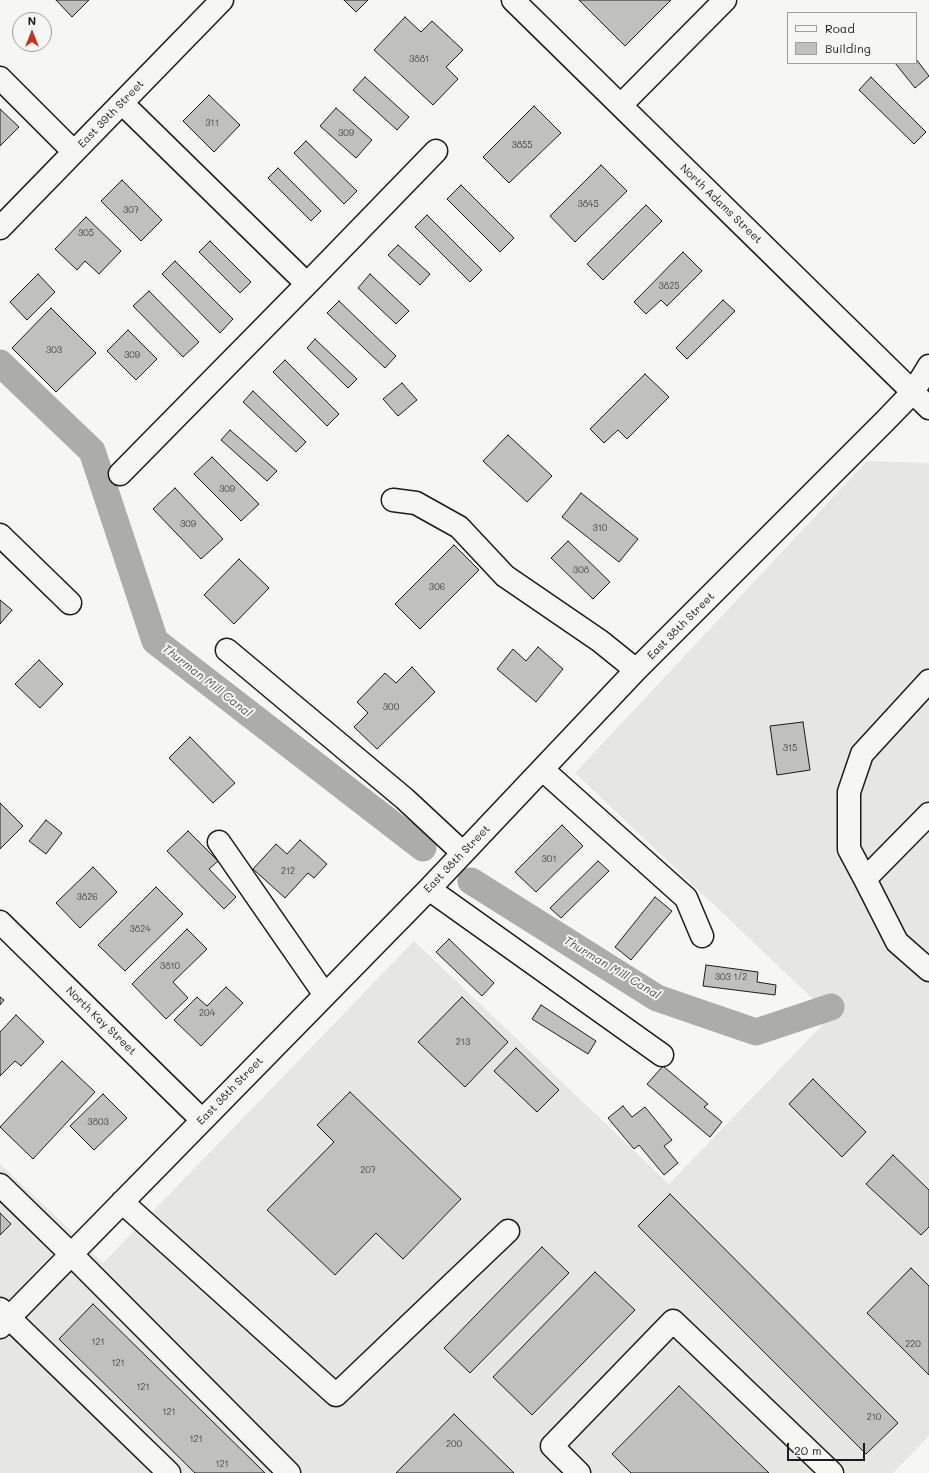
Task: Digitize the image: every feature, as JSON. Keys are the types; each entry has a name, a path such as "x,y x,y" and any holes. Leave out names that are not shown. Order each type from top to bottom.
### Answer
{"street":[{"name":"East 39th Street","path":"0,228 222,0"},
{"name":"North Adams Street","path":"513,0 929,408"},
{"path":"621,106 725,0"},
{"path":"0,78 74,152"},
{"path":"122,103 308,284"},
{"path":"120,474 308,284 436,151"},
{"name":"East 38th Street","path":"3,1318 71,1254 463,853 636,670 913,392 929,366"},
{"path":"393,500 416,503 459,527 505,576 600,641 636,670"},
{"path":"0,535 70,603"},
{"path":"227,650 405,799 463,853"},
{"path":"929,680 862,754 849,792 849,849 897,942 929,970"},
{"path":"542,770 686,898 702,936"},
{"path":"865,880 929,814"},
{"path":"220,842 325,995"},
{"path":"429,888 662,1055"},
{"name":"North Kay Street","path":"0,922 202,1120"},
{"path":"0,1185 71,1254 289,1473"},
{"path":"122,1202 336,1395 508,1231"},
{"path":"3,1318 169,1473"},
{"path":"579,1473 552,1446 673,1321 832,1473"}],"shaded area":[{"path":"867,461 929,463 929,1436 893,1473 0,1473 0,1164 103,1263 414,941 669,1184 831,1016 575,773"}],"building":[{"path":"56,0 89,0 72,17"},
{"path":"344,0 368,0 356,12"},
{"path":"579,0 671,0 625,46"},
{"path":"405,17 421,32 432,21 463,50 446,67 458,79 433,105 374,50"},
{"path":"917,60 929,76 915,88 896,64 917,64"},
{"path":"365,77 409,117 397,130 353,90"},
{"path":"871,77 926,132 914,144 859,90"},
{"path":"209,95 240,125 214,152 183,121"},
{"path":"534,106 561,133 509,183 483,157"},
{"path":"336,108 372,140 356,158 320,126"},
{"path":"0,109 19,127 0,146"},
{"path":"306,141 357,191 344,204 294,153"},
{"path":"601,165 627,191 575,242 550,216"},
{"path":"278,168 321,211 311,221 268,178"},
{"path":"122,180 162,220 141,241 101,201"},
{"path":"461,185 514,238 500,252 447,199"},
{"path":"646,205 662,221 603,280 587,264"},
{"path":"427,215 482,270 470,282 415,227"},
{"path":"86,217 121,251 99,274 85,261 77,270 55,249"},
{"path":"210,241 251,282 240,293 199,252"},
{"path":"398,245 430,274 420,285 388,255"},
{"path":"683,252 702,271 667,306 661,300 646,314 634,302"},
{"path":"175,261 233,319 220,333 162,274"},
{"path":"38,274 55,292 27,320 10,302"},
{"path":"370,274 409,311 396,324 358,288"},
{"path":"149,291 199,342 183,357 133,306"},
{"path":"723,300 735,311 687,359 676,348"},
{"path":"339,301 396,356 385,368 327,313"},
{"path":"51,308 96,353 56,392 12,348"},
{"path":"128,330 157,359 136,380 107,351"},
{"path":"315,339 357,379 348,388 307,348"},
{"path":"285,360 339,414 327,426 273,372"},
{"path":"645,374 669,397 627,439 618,430 604,443 590,429"},
{"path":"402,383 417,400 398,416 383,399"},
{"path":"253,391 306,442 296,452 243,402"},
{"path":"230,430 277,471 267,481 221,440"},
{"path":"508,435 552,476 527,502 483,461"},
{"path":"212,457 259,504 241,521 194,474"},
{"path":"175,488 223,539 201,559 153,509"},
{"path":"581,493 638,539 619,562 562,517"},
{"path":"568,541 610,582 593,599 551,558"},
{"path":"454,545 479,570 420,629 395,604"},
{"path":"239,559 269,588 234,624 204,595"},
{"path":"0,600 12,610 0,624"},
{"path":"538,647 563,669 536,702 497,669 513,649 526,661"},
{"path":"39,660 63,684 40,708 15,684"},
{"path":"412,667 435,692 377,749 354,727 368,713 357,702 385,673 396,683"},
{"path":"803,722 810,770 777,775 770,726"},
{"path":"190,737 235,783 213,803 169,758"},
{"path":"0,803 23,826 0,849"},
{"path":"46,820 62,833 46,854 29,841"},
{"path":"562,825 583,846 536,892 515,872"},
{"path":"188,831 218,861 209,869 236,897 224,909 167,851"},
{"path":"300,840 327,864 314,878 308,873 285,898 253,869 276,844 287,854"},
{"path":"598,861 609,871 561,918 550,908"},
{"path":"93,867 117,892 80,928 56,903"},
{"path":"156,887 183,914 125,971 98,945"},
{"path":"655,897 672,911 631,960 615,947"},
{"path":"187,929 207,949 173,982 188,998 166,1019 132,984"},
{"path":"449,939 494,983 482,996 436,952"},
{"path":"706,965 758,972 757,982 776,985 775,995 703,986"},
{"path":"226,987 243,1003 201,1046 174,1020 197,997 207,1006"},
{"path":"0,997 4,1000 0,1005"},
{"path":"462,997 508,1042 465,1087 418,1042"},
{"path":"541,1005 596,1041 588,1054 532,1019"},
{"path":"16,1015 44,1042 21,1066 15,1061 0,1076 0,1032"},
{"path":"516,1048 559,1090 537,1112 494,1071"},
{"path":"62,1061 95,1092 33,1159 0,1127"},
{"path":"663,1066 708,1104 704,1107 722,1122 710,1137 647,1084"},
{"path":"813,1079 866,1132 842,1157 789,1104"},
{"path":"350,1092 461,1199 403,1259 376,1233 335,1275 267,1210 334,1142 317,1125"},
{"path":"103,1094 127,1118 94,1150 70,1126"},
{"path":"623,1106 632,1117 645,1107 672,1140 664,1146 678,1163 664,1175 639,1145 634,1149 608,1118"},
{"path":"893,1155 929,1190 929,1227 921,1235 866,1184"},
{"path":"670,1194 898,1423 866,1454 638,1226"},
{"path":"0,1213 11,1224 0,1235"},
{"path":"542,1247 569,1273 470,1373 444,1348"},
{"path":"911,1268 929,1286 929,1375 867,1313"},
{"path":"595,1272 635,1310 532,1415 493,1377"},
{"path":"93,1304 265,1473 195,1473 59,1339"},
{"path":"679,1386 769,1473 631,1473 612,1454"},
{"path":"454,1414 514,1473 396,1473"}],"waterway":[{"name":"Thurman Mill Canal","path":"0,363 92,451 155,641 423,848"},
{"name":"Thurman Mill Canal","path":"471,881 657,998 756,1032 831,1007"}]}
